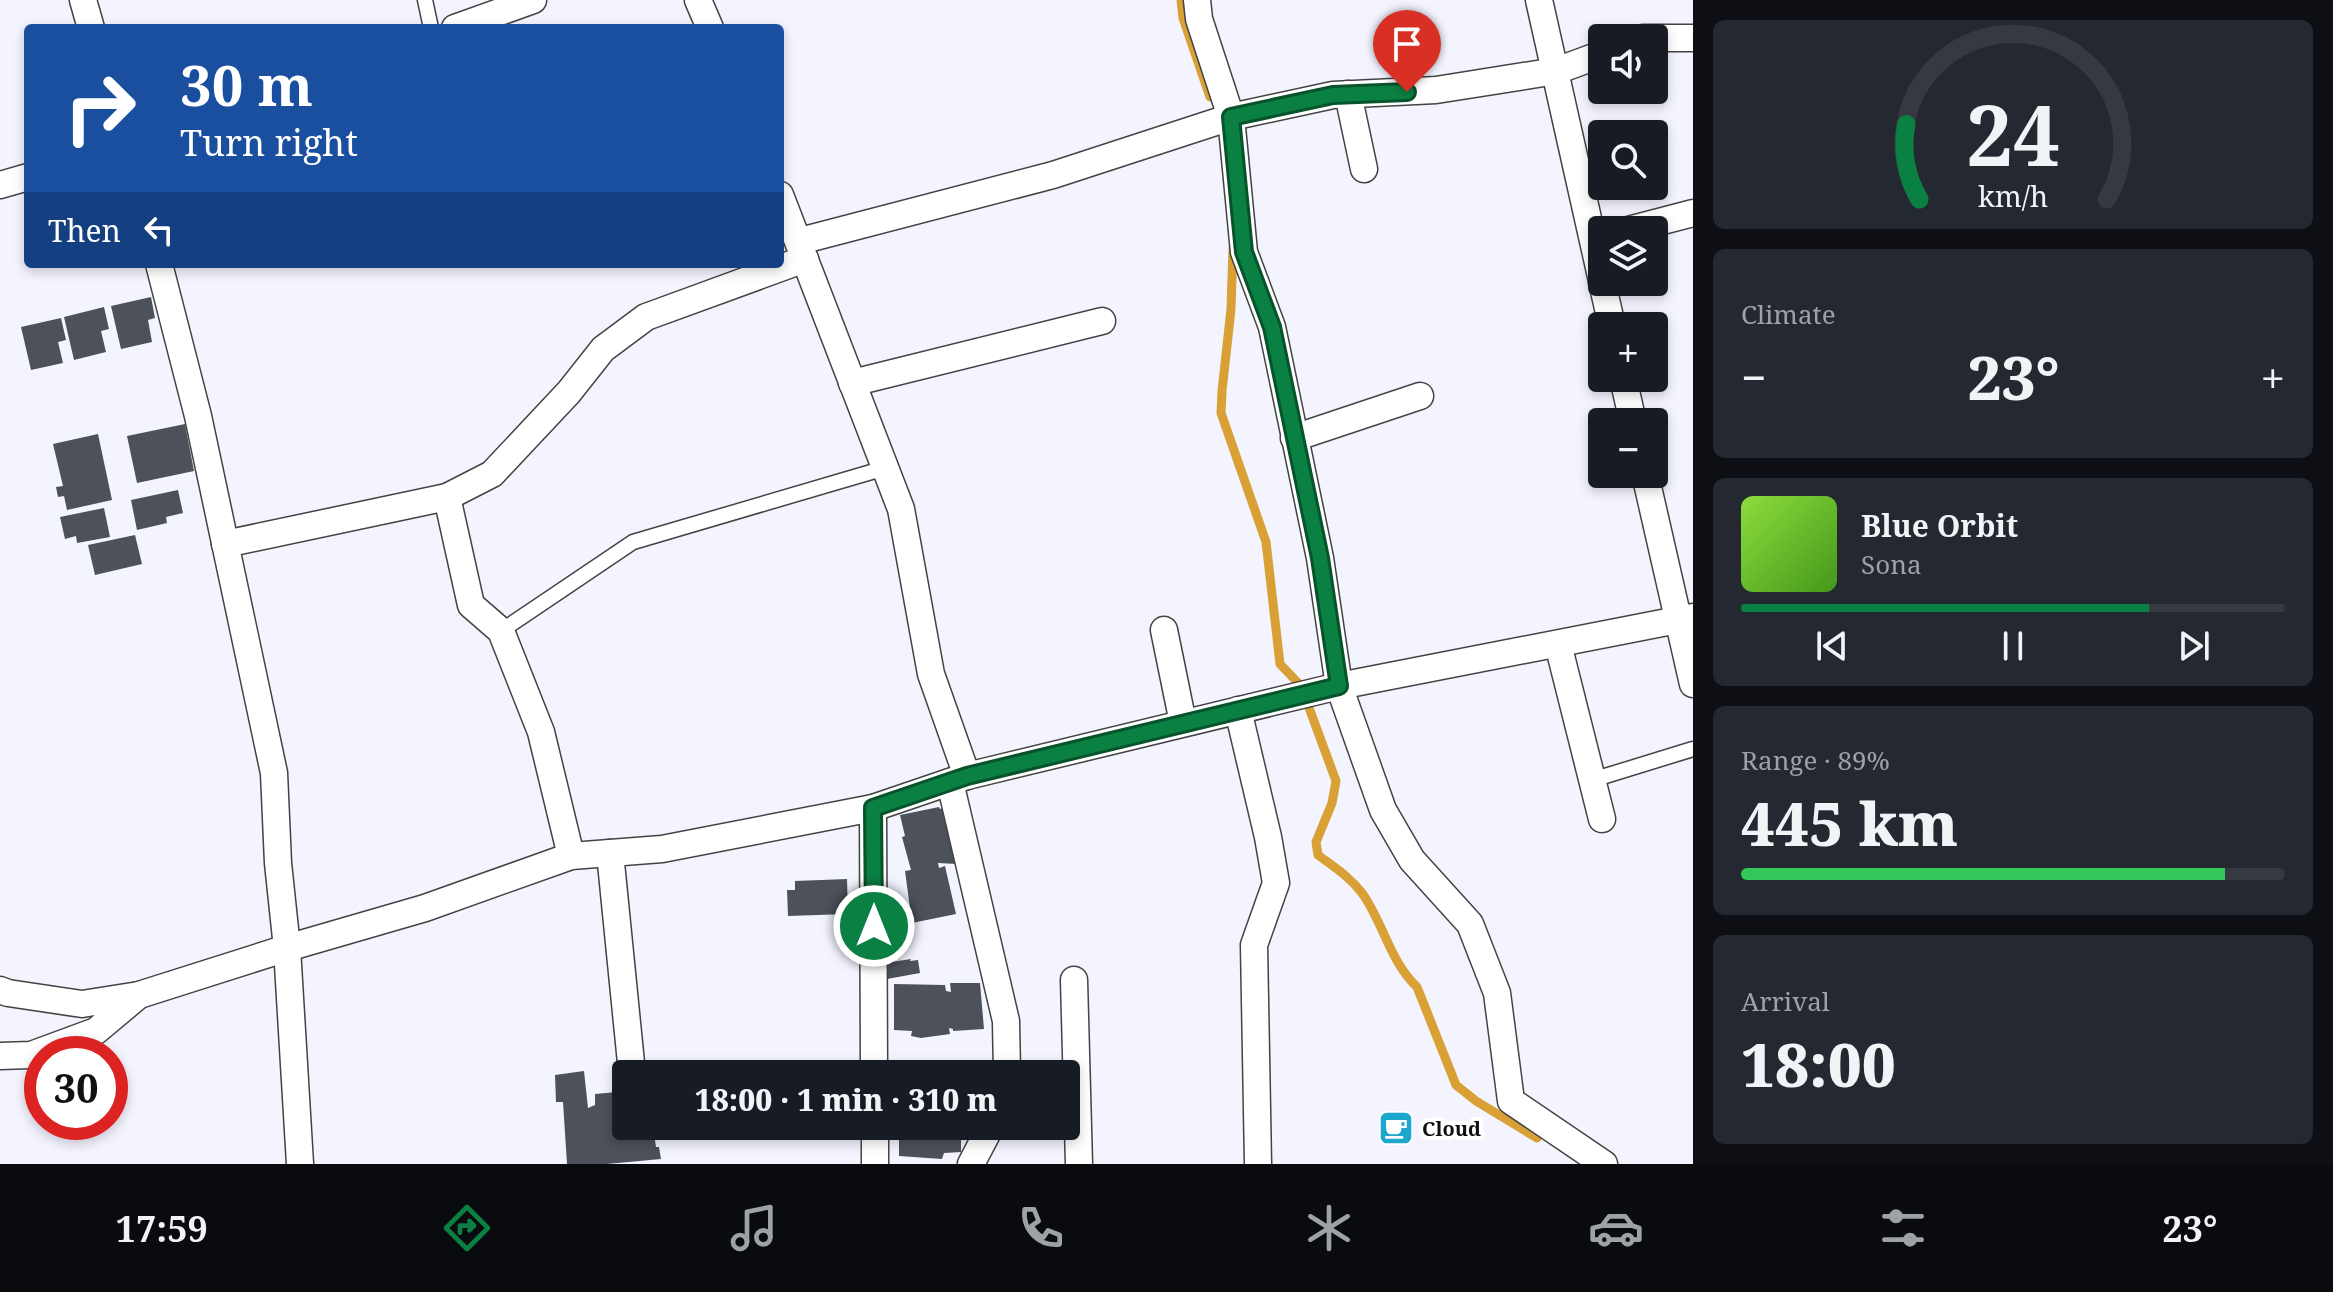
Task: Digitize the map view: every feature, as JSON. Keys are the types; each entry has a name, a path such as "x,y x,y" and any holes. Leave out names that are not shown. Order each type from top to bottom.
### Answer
{"street":[{"path":"83,0 90,24"},
{"path":"466,24 533,0"},
{"path":"698,0 708,24"},
{"path":"1197,0 1199,19 1231,117 1244,252 1272,327 1320,558 1331,688 1383,810 1412,860 1470,924 1497,993 1511,1101 1604,1164"},
{"path":"1539,0 1592,216"},
{"path":"1668,38 1693,38"},
{"path":"784,258 1231,117 1333,95 1436,90 1556,71 1588,59"},
{"path":"1348,94 1364,169"},
{"path":"0,185 24,178"},
{"path":"784,205 901,509 931,674 958,779 1006,1021 1007,1060"},
{"path":"1668,220 1693,213"},
{"path":"160,268 198,416 274,773 300,1164"},
{"path":"225,544 447,497 492,474 569,392 603,349 646,317 760,268"},
{"path":"852,383 1102,321"},
{"path":"1294,438 1420,396"},
{"path":"1649,488 1685,619 1693,684"},
{"path":"447,497 471,605 501,631 541,732 571,856"},
{"path":"0,990 82,1004 139,995 425,908 571,856 662,849 873,808 958,779 1331,688 1685,619"},
{"path":"1164,630 1183,723"},
{"path":"1558,644 1602,819"},
{"path":"1238,710 1276,883 1254,945 1258,1164"},
{"path":"873,808 874,1060"},
{"path":"610,853 631,1060"},
{"path":"1074,980 1079,1164"},
{"path":"0,1056 31,1055 96,1031 139,995"},
{"path":"875,1140 875,1164"},
{"path":"971,1164 984,1140"}],"lane":[{"path":"425,0 430,24"},
{"path":"501,631 633,542 885,468"},
{"path":"1592,780 1693,749"}],"building":[{"path":"151,297 155,318 148,320 152,342 121,349 111,306"},
{"path":"104,307 109,329 101,331 106,352 74,360 64,317"},
{"path":"61,318 66,340 58,342 63,363 31,370 21,327"},
{"path":"185,424 194,471 137,483 127,436"},
{"path":"98,434 112,500 67,510 64,496 58,497 56,487 63,486 53,444"},
{"path":"178,490 183,513 166,517 167,523 137,530 131,500"},
{"path":"104,508 110,537 77,543 76,536 65,539 60,517"},
{"path":"135,535 142,564 95,575 88,545"},
{"path":"946,807 957,864 938,863 939,868 945,866 956,914 912,923 905,871 911,870 900,815"},
{"path":"847,879 848,914 788,916 787,890 795,890 795,881"},
{"path":"918,960 920,973 887,979 885,963"},
{"path":"950,983 980,983 984,1029 953,1031 949,1028 950,1034 921,1038 911,1036 912,1031 894,1030 894,984 945,985 946,991 951,992"},
{"path":"584,1071 588,1108 595,1105 595,1094 612,1092 612,1140 655,1140 661,1159 567,1164 563,1102 556,1102 555,1075"},
{"path":"899,1140 961,1140 961,1152 944,1153 942,1159 899,1156"}],"waterway":[{"path":"1181,0 1183,18 1210,97"},
{"path":"1233,248 1231,309 1221,413 1266,542 1280,664 1301,686 1336,781 1332,803 1316,842 1318,855 1342,872 1369,904 1393,954 1417,987 1456,1085 1476,1101 1537,1138"}],"place":[{"name":"Cloud","path":"1396,1128"}],"route":[{"path":"874,926 873,808 967,776 1339,686 1320,558 1272,327 1244,252 1231,117 1333,95 1407,92"}]}
